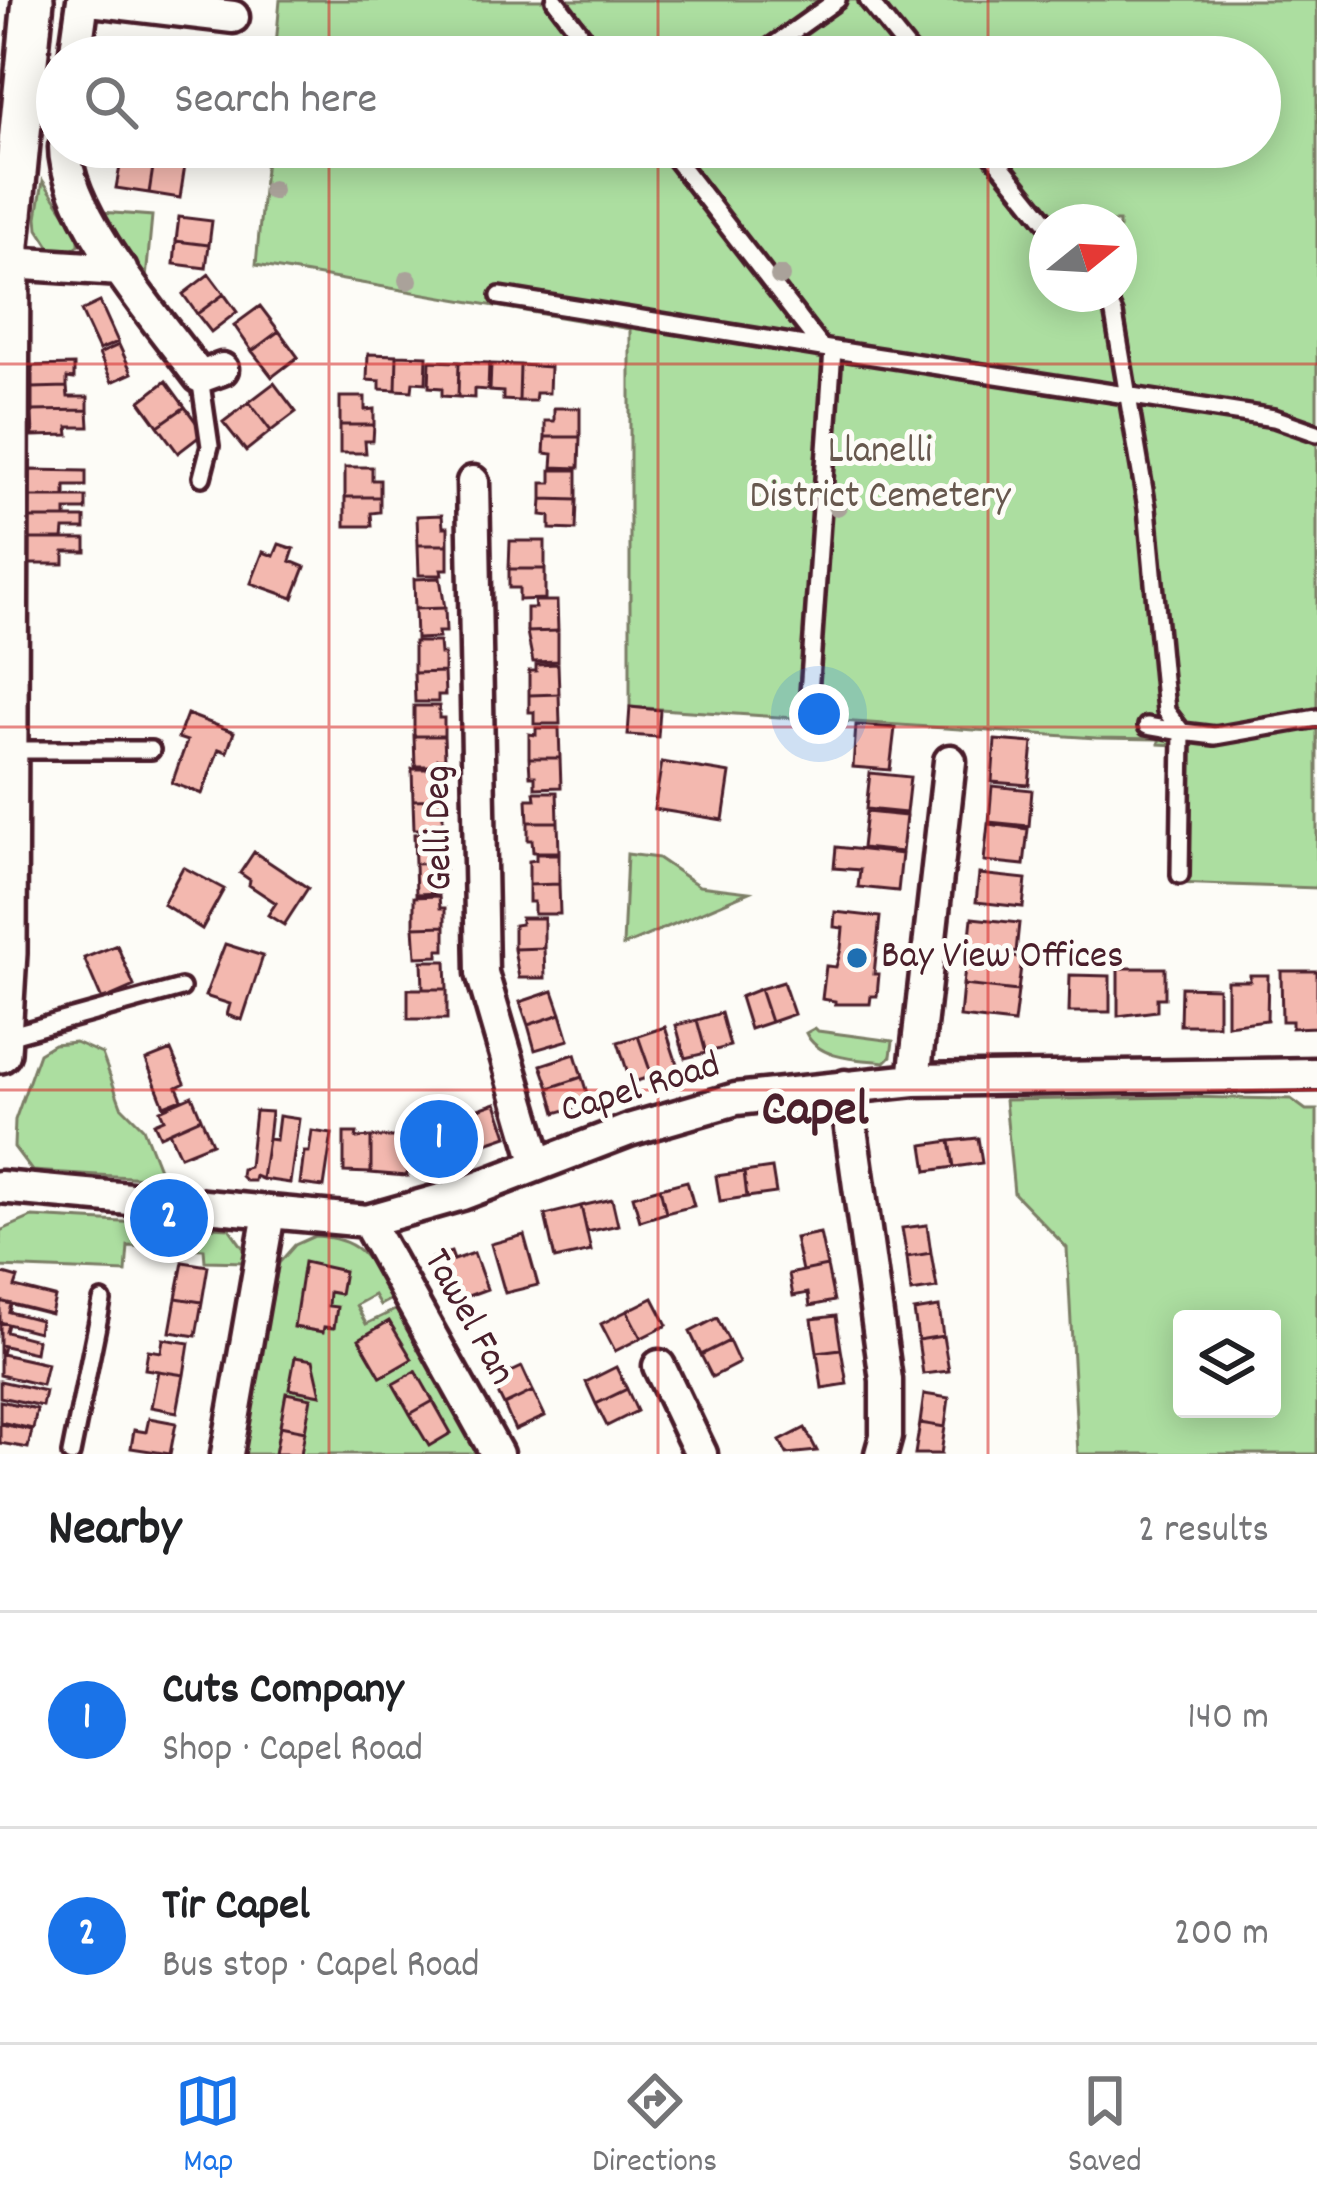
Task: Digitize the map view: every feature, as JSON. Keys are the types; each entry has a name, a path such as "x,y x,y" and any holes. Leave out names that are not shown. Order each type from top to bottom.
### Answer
{"street":[{"path":"1,1045 6,251 33,0"},
{"path":"79,36 87,0 233,17"},
{"path":"67,168 86,215 122,270 211,373"},
{"path":"6,251 122,270"},
{"name":"Gelli Deg","path":"472,482 482,973 538,1165"},
{"path":"914,1080 950,761"},
{"name":"Capel Road","path":"0,1187 367,1221 462,1194 629,1130 736,1099 914,1080 1317,1074"},
{"path":"845,1086 886,1380 886,1436 881,1454"},
{"path":"227,1454 269,1214"},
{"name":"Tawel Fan","path":"367,1221 497,1454"},
{"path":"659,1366 701,1454"}],"lane":[{"path":"555,0 582,36"},
{"path":"786,36 836,0"},
{"path":"868,0 897,36"},
{"path":"683,168 828,349 808,694"},
{"path":"1003,168 1032,204"},
{"path":"500,296 1274,418 1317,433"},
{"path":"1113,312 1148,508 1166,711 1182,732 1180,875"},
{"path":"202,477 210,446 211,373"},
{"path":"1147,726 1215,736 1317,718"},
{"path":"6,750 151,750"},
{"path":"1,1045 181,988"},
{"path":"71,1454 102,1300"}],"green space":[{"name":"Llanelli District Cemetery","path":"280,0 1317,0 1317,888 1174,883 1176,745 1159,744 1159,739 630,707 630,329 256,265 265,168 1281,168 1281,36 277,36"},
{"path":"43,181 79,233 79,245 69,252 54,254 38,229"},
{"path":"101,212 152,216 146,279"},
{"path":"627,854 658,858 699,886 749,892 623,946"},
{"path":"815,1028 893,1041 891,1056 885,1062 830,1053 806,1033"},
{"path":"75,1042 102,1054 121,1106 143,1128 163,1179 32,1171 14,1147 15,1120 39,1053 54,1044"},
{"path":"1291,1099 1306,1110 1317,1110 1317,1454 1078,1454 1067,1248 1014,1193 1005,1100"},
{"path":"32,1217 229,1228 247,1253 247,1262 205,1261 204,1249 128,1246 126,1272 0,1267 0,1231"},
{"path":"315,1236 355,1247 370,1263 391,1299 380,1305 374,1295 356,1305 366,1324 397,1309 480,1454 241,1454 279,1263 295,1245"}],"building":[{"path":"120,168 153,168 149,193 116,188"},
{"path":"153,168 185,168 180,198 149,193"},
{"path":"179,217 212,221 209,245 176,241"},
{"path":"176,241 209,245 206,268 174,264"},
{"path":"209,274 224,294 197,314 183,294"},
{"path":"224,294 237,312 211,332 197,314"},
{"path":"100,302 118,342 99,350 81,311"},
{"path":"260,306 279,331 252,351 234,325"},
{"path":"279,331 298,357 272,377 252,351"},
{"path":"119,345 132,373 112,382 99,354"},
{"path":"368,354 397,355 396,390 380,389 380,381 367,380"},
{"path":"397,355 427,356 426,383 413,382 412,391 396,390"},
{"path":"430,361 459,362 458,397 442,396 442,388 429,387"},
{"path":"459,362 489,363 488,390 474,389 474,398 458,397"},
{"path":"491,364 520,365 519,401 503,400 503,392 490,391"},
{"path":"74,365 74,379 67,378 67,387 32,388 32,366"},
{"path":"520,365 550,367 549,393 536,393 535,401 519,401"},
{"path":"166,381 185,407 158,426 140,401"},
{"path":"274,383 296,412 271,431 249,402"},
{"path":"67,387 68,397 88,397 88,410 32,411 32,388"},
{"path":"340,397 365,397 365,410 374,409 374,425 340,425"},
{"path":"249,402 271,431 246,451 223,422"},
{"path":"185,407 204,433 178,453 158,426"},
{"path":"554,408 580,408 580,437 545,437 545,421 554,421"},
{"path":"88,410 89,427 68,427 69,435 33,436 32,411"},
{"path":"340,425 374,425 373,441 365,441 366,453 340,453"},
{"path":"545,437 580,437 579,468 552,467 553,454 544,453"},
{"path":"345,467 372,467 372,480 380,480 380,497 345,497"},
{"path":"29,470 86,471 86,486 65,486 65,497 29,497"},
{"path":"551,470 577,470 577,500 542,499 542,483 551,483"},
{"path":"29,497 86,497 86,510 66,510 66,518 28,518"},
{"path":"345,497 380,497 380,512 371,513 372,526 345,526"},
{"path":"542,499 577,500 576,530 550,529 550,516 541,515"},
{"path":"442,515 448,545 418,545 417,516"},
{"path":"28,518 85,518 85,529 64,529 63,539 28,539"},
{"path":"28,539 86,539 86,552 64,552 64,564 28,564"},
{"path":"510,541 545,541 545,569 509,569"},
{"path":"279,544 294,549 290,561 305,567 293,598 251,583 263,552 274,556"},
{"path":"418,545 448,545 448,569 441,569 442,575 419,575"},
{"path":"509,569 545,569 545,599 519,600 519,588 509,588"},
{"path":"440,578 445,608 415,609 414,579"},
{"path":"534,601 557,601 558,631 527,632 527,608 535,608"},
{"path":"445,608 446,632 438,632 439,638 416,639 415,609"},
{"path":"558,631 558,661 533,662 527,632"},
{"path":"414,642 439,642 444,672 414,673"},
{"path":"558,664 559,694 529,695 529,671 536,671 536,665"},
{"path":"444,672 445,695 438,695 438,702 415,702 414,673"},
{"path":"559,694 560,724 534,724 529,695"},
{"path":"414,706 439,706 444,736 414,736"},
{"path":"630,707 660,710 658,737 628,735"},
{"path":"187,714 234,732 227,752 219,749 202,794 172,783 187,741 178,738"},
{"path":"856,725 895,728 890,770 853,767"},
{"path":"536,728 559,728 560,758 529,758 529,734 536,735"},
{"path":"414,736 444,736 445,759 438,759 438,766 415,766"},
{"path":"995,740 1033,743 1029,785 992,782"},
{"path":"529,758 560,758 561,787 535,788"},
{"path":"662,762 730,773 723,820 654,809"},
{"path":"412,769 438,769 443,799 413,800"},
{"path":"870,773 910,777 906,813 866,809"},
{"path":"992,786 1032,790 1029,826 989,822"},
{"path":"534,792 557,792 558,822 528,822 527,799 535,799"},
{"path":"443,799 443,822 436,823 437,829 414,829 413,800"},
{"path":"866,812 906,816 902,852 862,848"},
{"path":"528,822 558,822 559,852 533,852"},
{"path":"988,824 1028,829 1024,865 984,861"},
{"path":"440,833 445,863 415,864 414,834"},
{"path":"836,847 902,854 898,891 858,887 860,870 834,868"},
{"path":"254,852 308,888 284,925 268,915 276,903 240,873"},
{"path":"536,854 559,854 559,884 529,885 529,861 536,860"},
{"path":"445,863 445,887 438,887 439,893 416,894 415,864"},
{"path":"183,867 224,889 202,929 163,904"},
{"path":"979,874 1026,879 1023,907 976,902"},
{"path":"559,884 560,914 534,914 529,885"},
{"path":"439,896 445,926 414,927 414,897"},
{"name":"Bay View Offices","path":"835,912 880,917 874,974 879,974 877,996 871,996 870,1004 835,1004 822,999 826,966 836,967 841,949 843,928 834,927"},
{"path":"521,918 544,918 544,948 514,949 514,925 521,924"},
{"path":"972,918 1019,923 1016,952 969,946"},
{"path":"445,926 445,950 438,950 438,956 416,957 414,927"},
{"path":"225,944 263,956 242,1020 227,1015 230,1004 205,996"},
{"path":"117,945 134,986 102,1000 84,958"},
{"path":"544,948 545,978 519,978 514,949"},
{"path":"967,952 1022,958 1018,991 963,985"},
{"path":"422,961 446,961 447,989 423,989"},
{"path":"1118,968 1165,968 1165,998 1157,998 1157,1011 1118,1016"},
{"path":"1281,971 1317,971 1317,1027 1292,1028 1292,1021 1282,1021"},
{"path":"1070,975 1110,976 1110,1012 1069,1012"},
{"path":"1250,975 1268,975 1267,1020 1227,1025 1227,981 1250,981"},
{"path":"783,982 794,1014 771,1022 760,989"},
{"path":"963,985 1018,991 1014,1023 960,1017"},
{"path":"1181,987 1218,988 1218,1025 1180,1025"},
{"path":"408,989 447,989 447,1019 408,1019"},
{"path":"760,989 771,1022 750,1029 740,997"},
{"path":"553,991 561,1014 528,1025 520,1002"},
{"path":"721,1013 730,1046 706,1053 697,1020"},
{"path":"561,1014 569,1040 535,1050 528,1025"},
{"path":"697,1020 706,1053 685,1058 676,1025"},
{"path":"665,1027 678,1067 652,1076 638,1036"},
{"path":"638,1036 652,1076 631,1083 618,1042"},
{"path":"171,1050 185,1083 177,1087 182,1099 164,1106 146,1060"},
{"path":"575,1054 582,1077 549,1088 541,1065"},
{"path":"582,1077 590,1103 556,1113 549,1088"},
{"path":"192,1096 201,1118 160,1136 154,1123 164,1119 160,1110"},
{"path":"496,1103 507,1136 466,1150 455,1117"},
{"path":"255,1111 271,1112 268,1139 262,1179 255,1176 254,1181 246,1181 241,1176 242,1169 249,1167"},
{"path":"279,1116 299,1119 290,1183 262,1179 268,1139 276,1140"},
{"path":"448,1117 460,1152 431,1161 419,1127"},
{"path":"201,1118 212,1143 180,1156 169,1132"},
{"path":"312,1131 332,1134 324,1187 300,1184"},
{"path":"344,1133 371,1137 371,1173 344,1172"},
{"path":"371,1137 406,1137 407,1176 371,1173"},
{"path":"978,1138 982,1163 954,1167 950,1141"},
{"path":"950,1141 954,1167 927,1171 923,1145"},
{"path":"772,1168 776,1193 747,1197 744,1172"},
{"path":"744,1172 747,1197 720,1201 716,1176"},
{"path":"687,1181 694,1206 666,1213 660,1188"},
{"path":"660,1188 666,1213 640,1221 633,1196"},
{"path":"612,1199 618,1225 587,1232 581,1206"},
{"path":"581,1206 591,1251 555,1259 545,1215"},
{"path":"927,1225 931,1253 907,1257 902,1228"},
{"path":"820,1233 827,1266 802,1271 795,1238"},
{"path":"524,1235 538,1285 505,1293 491,1244"},
{"path":"451,1252 454,1260 474,1253 487,1289 449,1303 432,1258"},
{"path":"931,1253 937,1288 911,1292 907,1257"},
{"path":"183,1262 208,1266 202,1302 176,1298"},
{"path":"304,1262 344,1271 340,1294 329,1292 328,1306 337,1307 334,1328 324,1327 323,1332 294,1327"},
{"path":"827,1266 834,1301 810,1306 808,1293 793,1296 789,1274"},
{"path":"0,1273 18,1278 15,1287 55,1297 51,1314 0,1301"},
{"path":"176,1298 202,1302 196,1336 170,1332"},
{"path":"653,1298 667,1325 641,1338 627,1311"},
{"path":"0,1301 11,1304 9,1312 40,1320 38,1332 0,1322"},
{"path":"939,1307 943,1336 918,1340 914,1311"},
{"path":"627,1311 641,1338 615,1351 601,1324"},
{"path":"836,1316 841,1349 817,1352 812,1319"},
{"path":"717,1318 729,1341 701,1355 690,1332"},
{"path":"389,1321 412,1359 381,1377 359,1339"},
{"path":"0,1322 8,1324 6,1332 37,1340 35,1353 0,1345"},
{"path":"943,1336 949,1371 923,1374 918,1340"},
{"path":"163,1339 189,1343 184,1375 145,1369 148,1350 161,1352"},
{"path":"729,1341 739,1363 712,1377 701,1355"},
{"path":"0,1345 4,1346 2,1354 47,1364 42,1385 0,1375"},
{"path":"841,1349 847,1384 822,1388 817,1352"},
{"path":"295,1357 313,1360 321,1395 289,1389"},
{"path":"522,1367 533,1391 504,1405 492,1381"},
{"path":"616,1367 627,1389 596,1404 586,1382"},
{"path":"158,1371 184,1375 177,1412 151,1407"},
{"path":"416,1371 433,1401 410,1414 393,1384"},
{"path":"0,1381 45,1391 42,1406 0,1397"},
{"path":"627,1389 637,1411 607,1426 596,1404"},
{"path":"533,1391 545,1416 515,1430 504,1405"},
{"path":"286,1393 311,1398 305,1431 280,1426"},
{"path":"924,1394 949,1398 945,1427 920,1423"},
{"path":"0,1401 37,1409 33,1429 0,1422"},
{"path":"433,1401 451,1433 429,1446 410,1414"},
{"path":"149,1418 176,1423 170,1454 131,1448 134,1430 146,1432"},
{"path":"920,1423 945,1427 941,1454 915,1454"},
{"path":"0,1424 32,1430 28,1448 0,1443"},
{"path":"280,1426 305,1431 301,1454 275,1454"},
{"path":"805,1428 817,1451 787,1454 780,1441"}],"place":[{"name":"Bay View Offices","path":"857,958"},
{"name":"Cuts Company","path":"439,1139"},
{"name":"Tir Capel","path":"169,1218"}],"district":[{"name":"Capel","path":"815,1113"}]}
